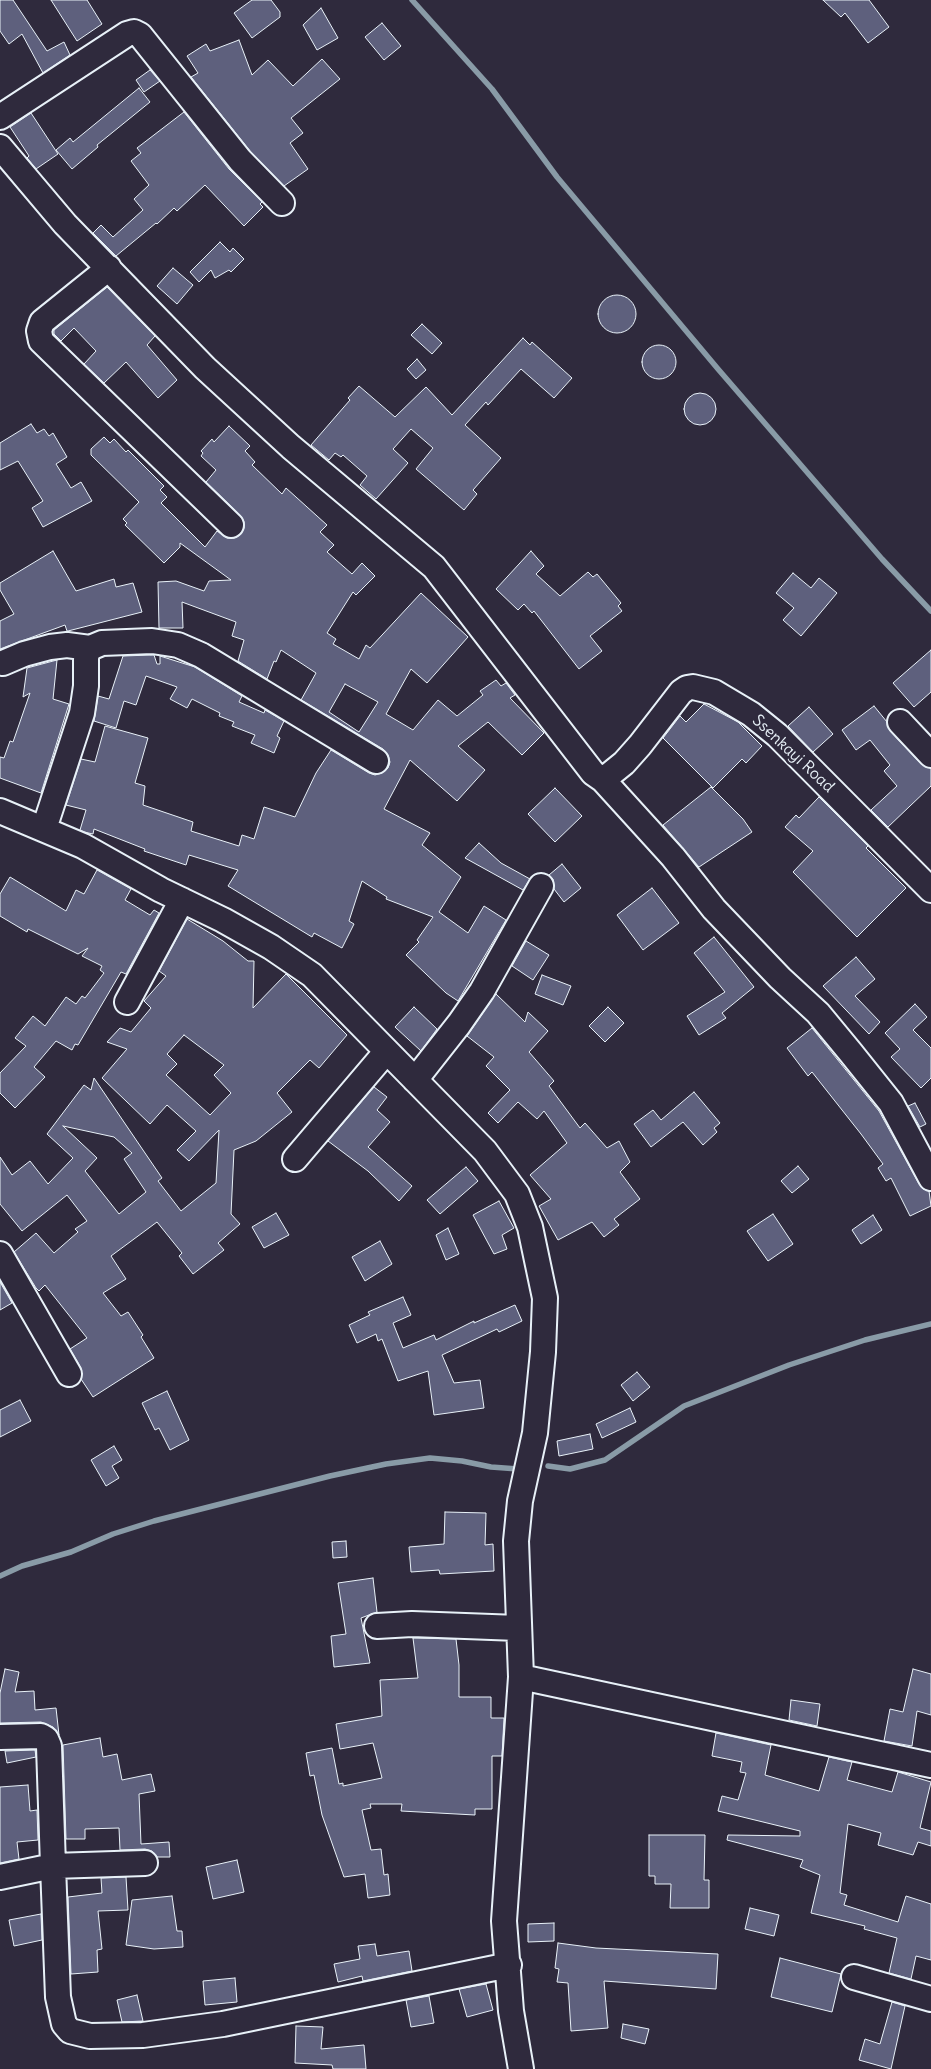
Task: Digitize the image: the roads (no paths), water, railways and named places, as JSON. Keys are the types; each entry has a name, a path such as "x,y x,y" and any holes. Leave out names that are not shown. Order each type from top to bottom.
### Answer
{"street":[{"path":"0,117 127,34 134,32 140,35 240,160 282,203"},
{"path":"0,147 65,224 205,368 291,447 434,567 580,758 593,773 603,780 673,858 714,909 780,978 818,1013 851,1053 891,1103 931,1178"},
{"path":"109,268 42,322 39,332 41,341 232,525"},
{"path":"3,663 24,654 50,647 67,645 90,648 114,641 152,641 178,645 201,655 302,718 376,761"},
{"path":"44,829 82,713 86,686 86,656 90,648"},
{"name":"Ssenkayi Road","path":"603,780 624,763 686,688 693,687 714,692 751,714 777,735 931,890"},
{"path":"900,722 931,755"},
{"path":"0,810 83,846 271,947 312,975 485,1151 517,1194 530,1226 545,1298 542,1361 535,1433 520,1501 516,1541 521,1677 504,1921 509,1965 511,2011 521,2069"},
{"path":"415,1080 482,991 541,886"},
{"path":"127,1002 182,900"},
{"path":"294,1159 386,1052"},
{"path":"0,1254 69,1374"},
{"path":"377,1626 412,1624 518,1628"},
{"path":"521,1677 931,1765"},
{"path":"0,1737 41,1736 46,1739 49,1746 58,1996 64,2024 70,2031 100,2037 143,2035 223,2024 509,1965"},
{"path":"0,1878 53,1866 144,1862"},
{"path":"854,1977 931,1999"}],"waterway":[{"path":"412,0 492,89 557,177 718,369 882,559 931,611"},
{"path":"548,1466 570,1469 605,1460 684,1406 789,1365 865,1340 931,1324"},
{"path":"0,1576 22,1566 71,1552 113,1534 154,1521 330,1476 386,1464 430,1458 518,1469"}]}
